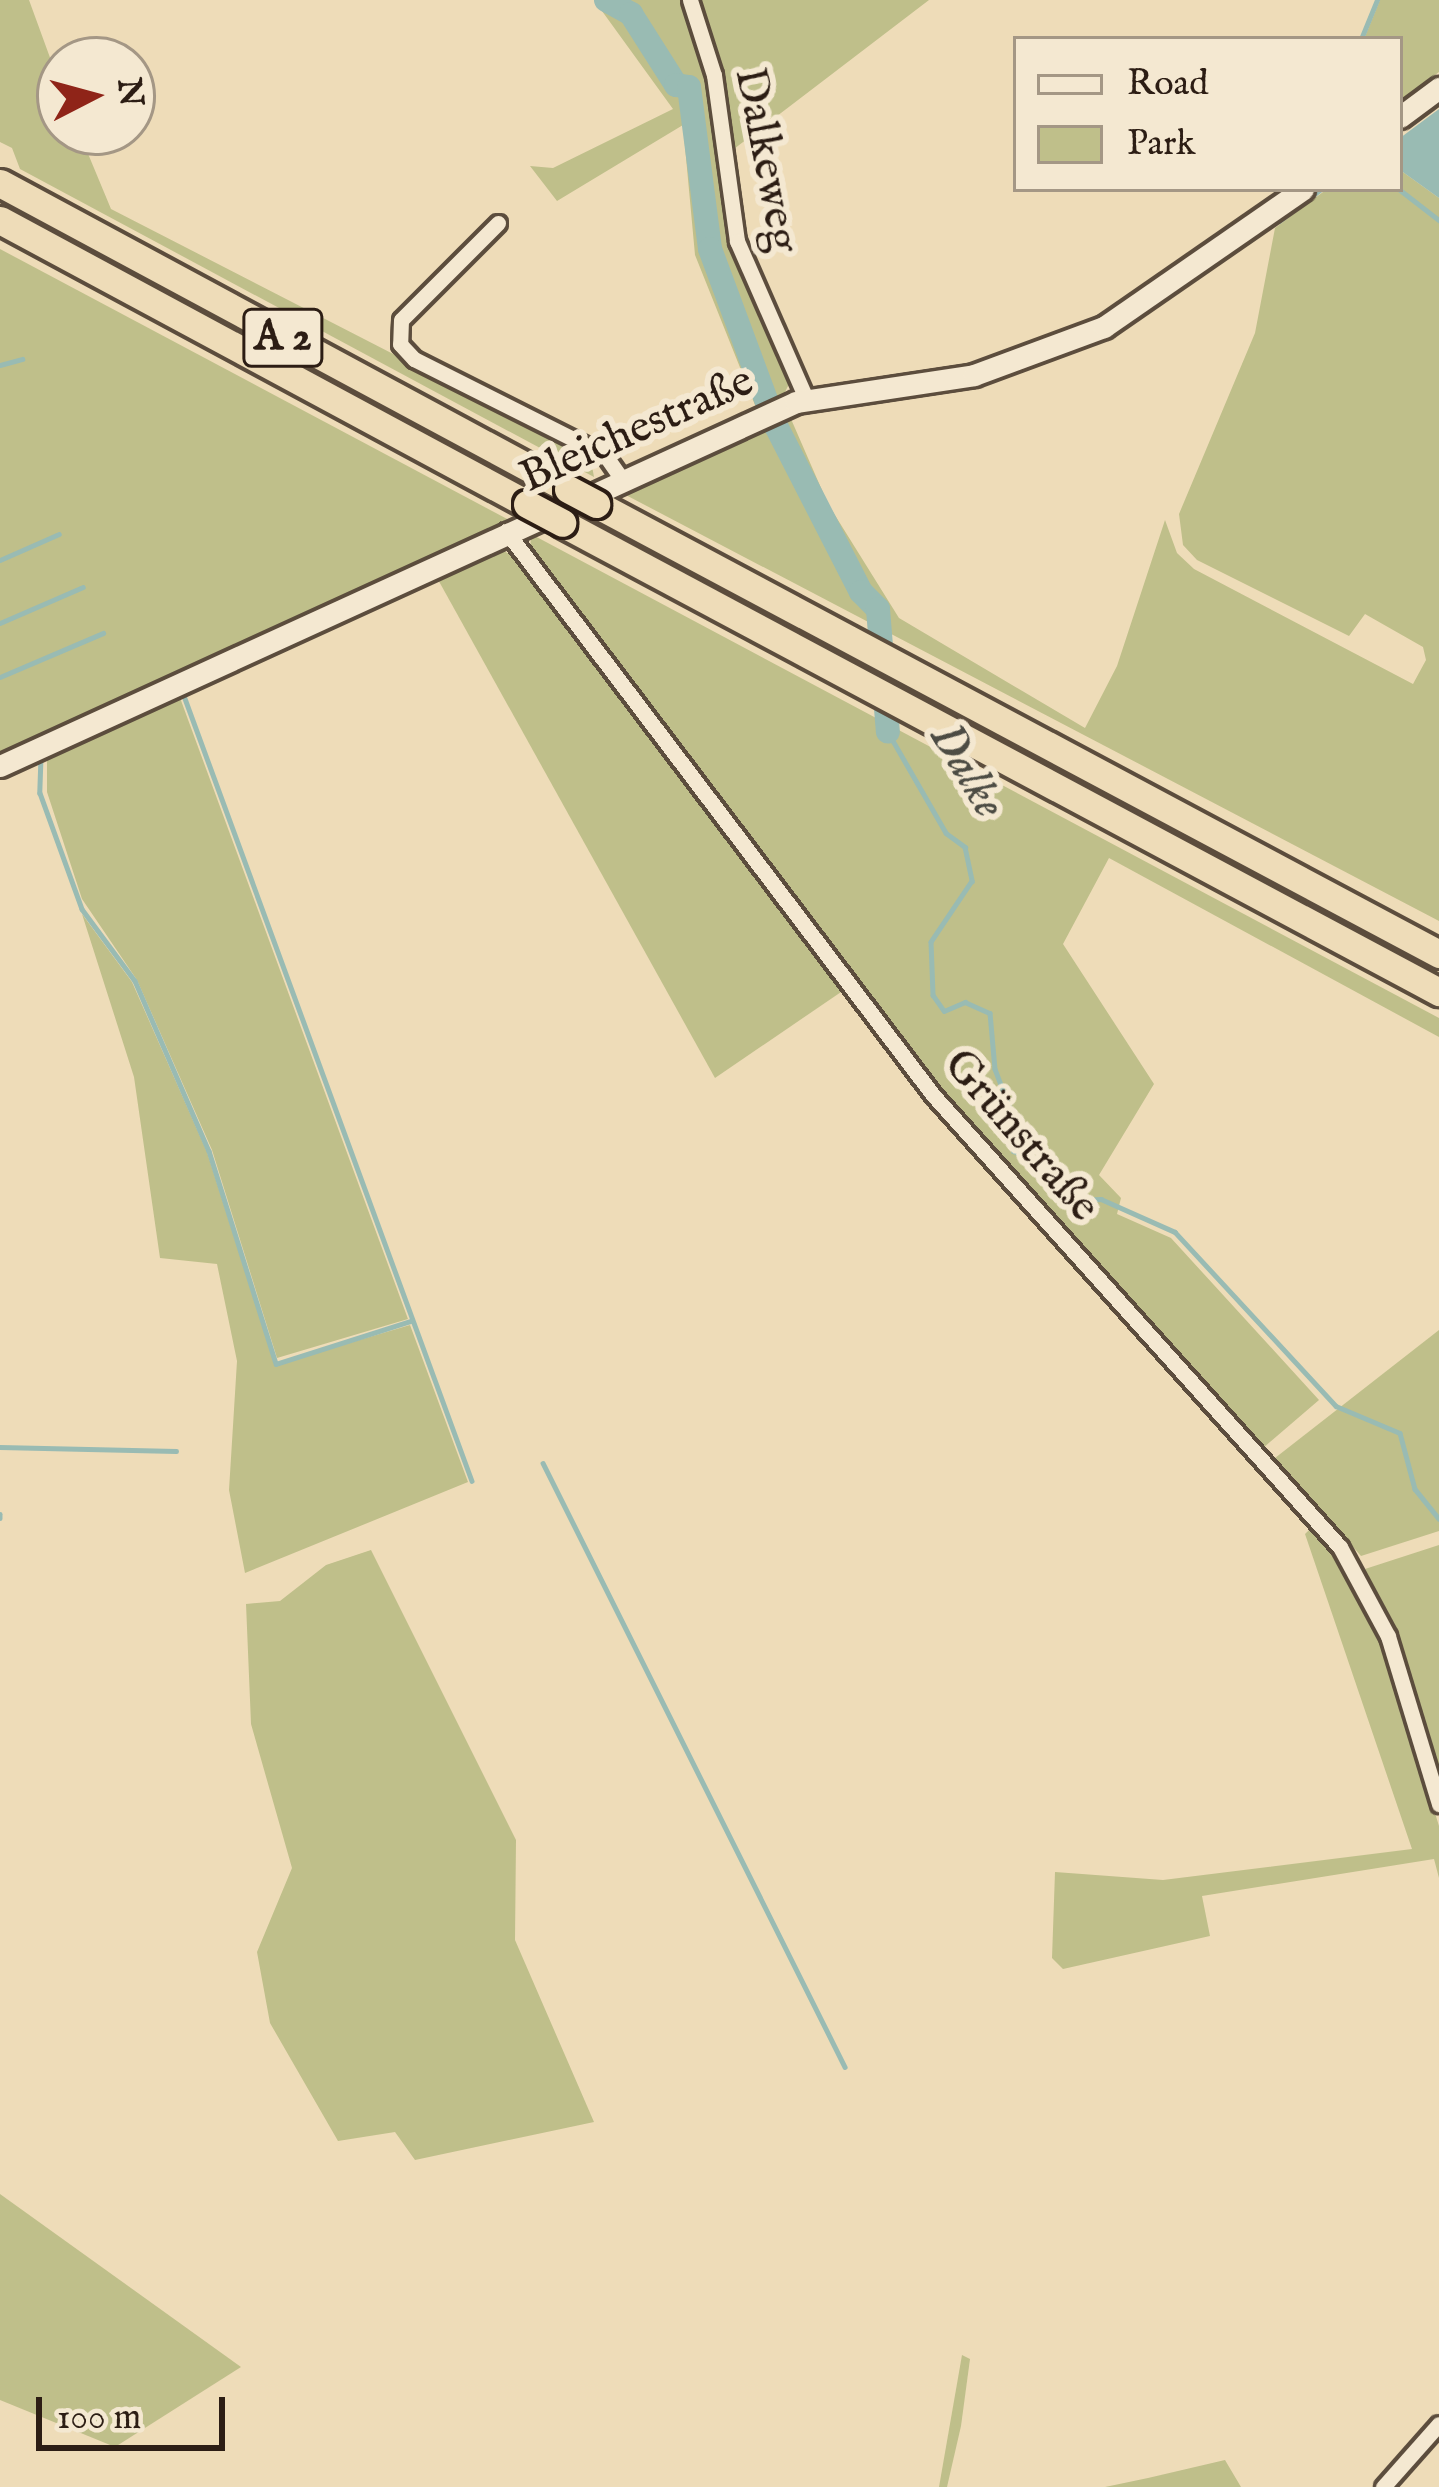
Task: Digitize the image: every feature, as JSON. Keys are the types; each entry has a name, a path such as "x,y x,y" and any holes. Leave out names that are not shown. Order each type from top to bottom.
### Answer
{"highway":[{"name":"A 2","path":"0,183 1439,954"},
{"name":"A 2","path":"0,220 1439,992"}],"street":[{"name":"Dalkeweg","path":"691,0 714,75 737,241 801,400"},
{"path":"1403,115 1439,88"},
{"name":"Bleichestraße","path":"0,766 801,400 974,375 1064,344 1153,300 1299,192"},
{"path":"498,223 401,320 400,344 414,359 605,454 622,479"},
{"name":"Grünstraße","path":"506,531 933,1095 1340,1547 1388,1636 1439,1804"},
{"path":"1383,2487 1439,2424"}],"green space":[{"path":"0,0 29,0 42,36 36,36 36,156 89,156 111,209 590,455 594,477 20,169 12,148 0,142"},
{"path":"594,0 686,0 706,67 731,243 790,382 784,394 755,405 695,255 683,125 557,201 530,166 553,168 673,109"},
{"path":"701,0 929,0 730,152 723,75"},
{"path":"1380,0 1439,0 1439,72 1403,99 1403,36 1365,36"},
{"path":"1403,172 1439,198 1439,921 622,493 791,419 828,504 899,618 1085,728 1117,666 1165,520 1177,553 1194,569 1413,684 1426,660 1423,647 1365,614 1349,636 1197,560 1183,545 1179,514 1255,333 1275,228 1323,192 1403,192"},
{"path":"0,249 509,520 0,755"},
{"path":"531,534 1439,1018 1439,1037 1109,858 1063,944 1154,1084 1099,1175 1121,1198 1117,1214 1171,1238 1319,1400 1263,1448 939,1090 530,553"},
{"path":"498,548 515,557 844,990 715,1078 436,576"},
{"path":"179,695 408,1319 277,1358 212,1150 137,980 82,899 47,792 47,760"},
{"path":"82,914 132,982 207,1152 275,1365 410,1325 468,1482 245,1573 229,1490 237,1361 217,1264 160,1258 134,1077"},
{"path":"1439,1330 1439,1531 1361,1556 1275,1458"},
{"path":"1314,1525 1381,1638 1439,1826 1439,1878 1434,1859 1202,1896 1210,1936 1063,1969 1052,1958 1055,1872 1163,1880 1412,1849 1305,1534"},
{"path":"1439,1545 1439,1776 1396,1633 1365,1569"},
{"path":"371,1550 516,1840 515,1940 594,2122 415,2160 395,2132 338,2141 270,2023 257,1952 292,1868 251,1724 246,1604 280,1601 326,1565"},
{"path":"0,2194 241,2367 115,2447 0,2400"},
{"path":"962,2355 970,2359 961,2426 947,2487 939,2487"},
{"path":"1225,2460 1241,2487 1105,2487 1148,2478"}],"water":[{"path":"1439,109 1439,198 1403,172 1403,136"}],"waterway":[{"name":"Dalke","path":"606,0 631,14 676,85 689,87 710,249 776,426 861,592 878,609 888,732"},
{"path":"1362,36 1377,0"},
{"path":"1279,221 1317,192"},
{"path":"1403,192 1439,220"},
{"path":"1112,334 1256,236"},
{"path":"995,378 1096,341"},
{"path":"0,365 22,359"},
{"path":"0,560 59,534"},
{"path":"0,623 83,587"},
{"path":"0,677 103,633"},
{"path":"183,693 472,1481"},
{"name":"Dalke","path":"888,732 946,833 965,847 972,881 931,942 933,995 944,1011 965,1002 990,1013 995,1069 1019,1132 1014,1151 1046,1167 1076,1200 1101,1199 1175,1232 1336,1406 1400,1433 1415,1489 1439,1519"},
{"path":"41,757 40,793 82,909 135,981 209,1151 276,1364 411,1321"},
{"path":"0,1447 176,1451"},
{"path":"543,1463 845,2067"}]}
